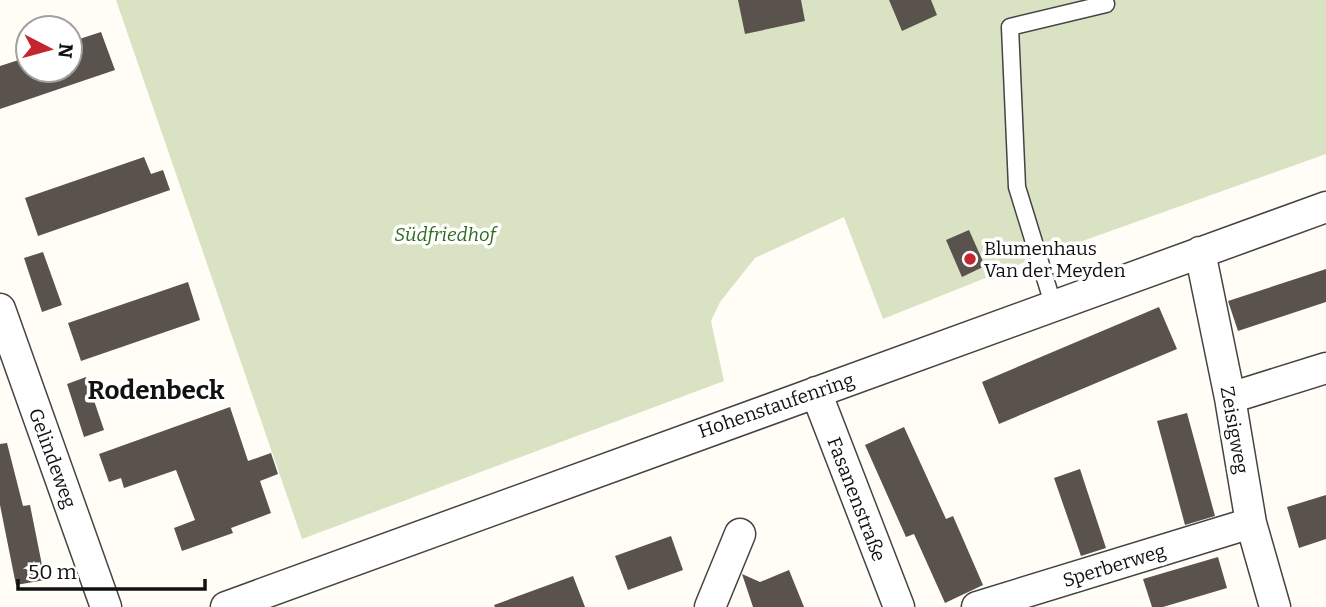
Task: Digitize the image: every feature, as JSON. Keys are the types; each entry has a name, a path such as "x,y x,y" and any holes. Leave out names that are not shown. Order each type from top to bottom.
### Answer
{"street":[{"name":"Hohenstaufenring","path":"226,607 657,447 1326,207"},
{"name":"Zeisigweg","path":"1200,252 1230,398 1251,523 1275,607"},
{"name":"Gelindeweg","path":"0,309 106,607"},
{"path":"1230,398 1326,369"},
{"name":"Fasanenstraße","path":"816,392 899,607"},
{"name":"Sperberweg","path":"977,607 1251,523"},
{"path":"710,607 740,534"}],"lane":[{"path":"1053,304 1017,187 1010,27 1105,4"}],"green space":[{"name":"Südfriedhof","path":"116,0 1326,0 1326,154 1038,257 883,319 844,217 755,258 720,302 711,321 724,381 302,539"}],"building":[{"path":"738,0 801,0 805,21 745,34"},
{"path":"889,0 931,0 937,15 902,31"},
{"path":"101,32 115,70 84,81 84,37"},
{"path":"14,62 14,84 74,84 0,109 0,66"},
{"path":"144,157 151,174 163,170 170,190 38,236 25,198"},
{"path":"969,230 985,266 962,277 946,240"},
{"path":"43,252 62,305 42,312 24,258"},
{"path":"1326,269 1326,302 1238,331 1228,301"},
{"path":"188,282 200,320 81,361 68,323"},
{"path":"1159,307 1177,349 999,424 982,382"},
{"path":"86,377 104,430 84,437 67,384"},
{"path":"230,407 248,461 271,453 278,474 260,481 271,513 231,528 233,533 182,551 174,528 195,520 176,470 124,488 121,478 109,482 99,454"},
{"path":"1187,413 1215,516 1185,525 1157,421"},
{"path":"904,427 946,519 953,516 983,585 945,603 914,534 906,537 865,445"},
{"path":"7,443 23,506 30,505 45,580 16,585 0,505 0,444"},
{"path":"1080,469 1106,548 1081,556 1054,478"},
{"path":"1326,495 1326,539 1299,548 1287,507"},
{"path":"671,536 683,570 628,590 615,556"},
{"path":"1218,557 1227,588 1163,607 1152,607 1143,579"},
{"path":"789,570 804,607 753,607 742,574 760,582"},
{"path":"573,576 585,607 494,605"}],"place":[{"name":"Blumenhaus Van der Meyden","path":"970,259"}],"district":[{"name":"Rodenbeck","path":"156,390"}]}
